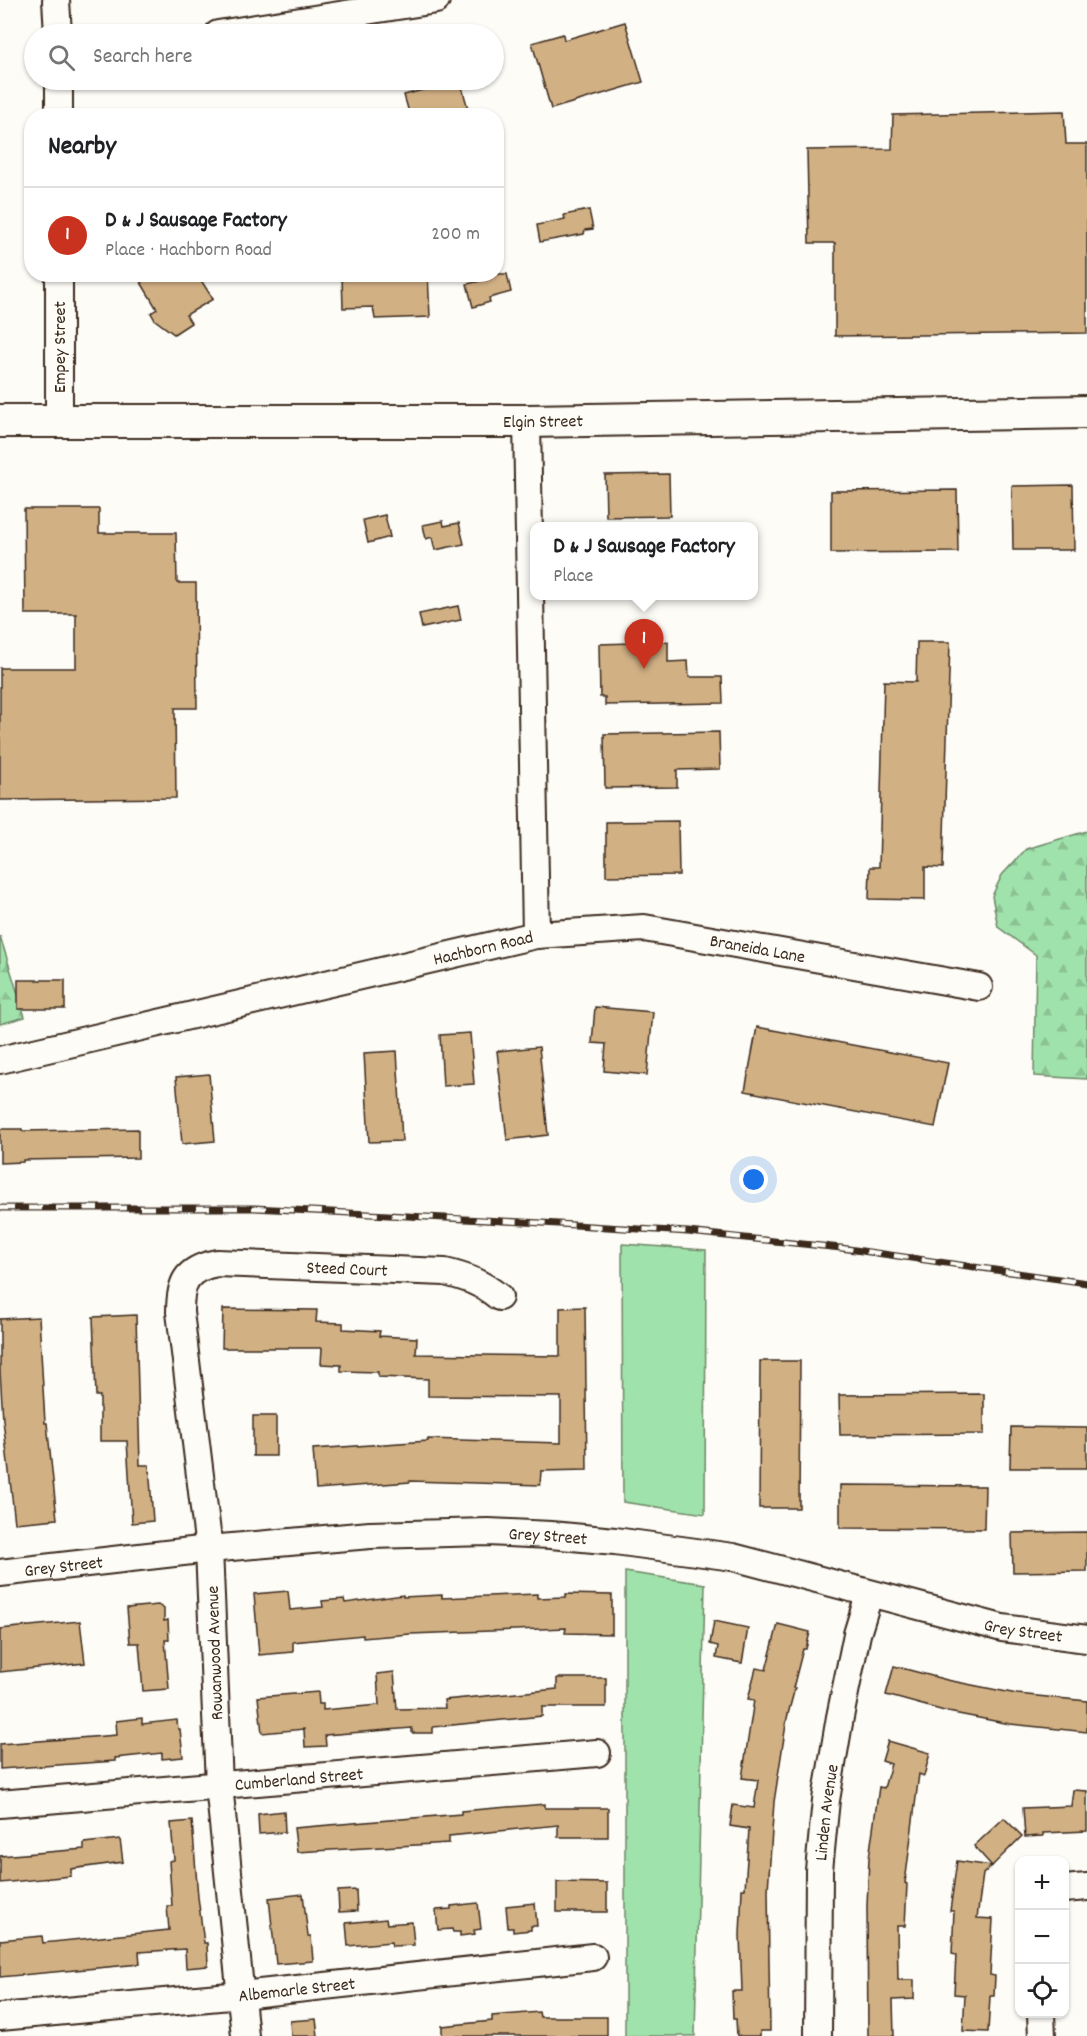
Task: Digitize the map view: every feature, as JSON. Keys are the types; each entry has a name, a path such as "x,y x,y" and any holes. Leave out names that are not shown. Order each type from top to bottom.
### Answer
{"main road":[{"name":"Elgin Street","path":"0,421 527,421 1087,412"}],"street":[{"path":"56,0 57,24"},
{"path":"282,24 436,0"},
{"path":"59,90 59,108"},
{"name":"Empey Street","path":"59,282 59,420"},
{"name":"Hachborn Road","path":"527,421 530,592"},
{"name":"Hachborn Road","path":"0,1060 536,935 530,600"},
{"name":"Braneida Lane","path":"536,935 645,928 979,987"},
{"name":"Steed Court","path":"191,1274 204,1266 217,1263 445,1272 470,1278 486,1286 499,1297"},
{"name":"Rowanwood Avenue","path":"191,1274 183,1282 180,1312 209,1550 219,1785 245,2036"},
{"name":"Grey Street","path":"0,1573 370,1535 488,1532 551,1535 733,1557 869,1595 1002,1628 1087,1639"},
{"name":"Linden Avenue","path":"818,2036 819,1870 826,1800 857,1634 869,1595"},
{"name":"Cumberland Street","path":"0,1804 597,1753"},
{"path":"1069,1889 1087,1887"},
{"name":"Albemarle Street","path":"0,2017 241,1995 593,1957"},
{"path":"1041,2018 1042,2036"}],"green space":[{"path":"1087,831 1087,1079 1034,1076 1036,955 998,927 992,896 1002,875 1026,849"},
{"path":"0,936 25,1017 0,1024"},
{"path":"622,1244 706,1250 705,1514 623,1502"},
{"path":"625,1572 705,1584 695,2036 625,2036"}],"building":[{"path":"625,22 643,82 551,109 532,43 563,34 564,40"},
{"path":"423,90 463,90 468,108 408,108 404,95"},
{"path":"1064,111 1066,144 1087,144 1087,333 835,336 835,243 809,243 807,150 892,149 893,115"},
{"path":"589,210 593,229 585,230 584,234 540,242 537,225 565,219 564,215"},
{"path":"504,274 507,274 511,292 489,298 490,302 473,307 467,284 504,282"},
{"path":"141,282 202,282 213,299 186,315 191,323 174,334 155,320 151,313 157,309"},
{"path":"342,282 428,282 430,317 375,319 373,307 343,308"},
{"path":"669,474 670,516 606,517 605,475"},
{"path":"1073,485 1074,550 1013,550 1012,486"},
{"path":"957,490 958,552 831,553 831,491"},
{"path":"24,509 99,509 99,533 176,533 177,583 196,583 197,708 175,708 176,798 0,800 0,668 76,668 76,614 25,614"},
{"path":"385,515 390,537 368,543 363,520"},
{"path":"443,521 444,526 459,523 464,544 435,550 432,537 426,539 423,525"},
{"path":"458,606 461,620 422,628 419,614"},
{"path":"668,642 668,662 688,661 689,677 722,677 723,703 605,705 605,697 600,697 599,644"},
{"path":"917,642 950,642 943,868 925,867 925,900 869,899 870,867 879,867 884,681 916,682"},
{"path":"719,732 720,769 677,770 677,787 605,788 604,734"},
{"path":"678,821 679,875 606,876 606,822"},
{"path":"18,980 65,980 65,1009 18,1009"},
{"path":"595,1007 653,1012 647,1075 604,1071 606,1044 592,1043"},
{"path":"757,1027 948,1063 935,1127 745,1091"},
{"path":"470,1033 474,1084 443,1086 440,1035"},
{"path":"539,1047 548,1135 507,1140 497,1051"},
{"path":"397,1051 402,1141 369,1142 364,1053"},
{"path":"209,1074 215,1141 182,1144 176,1077"},
{"path":"0,1129 22,1129 22,1131 138,1129 138,1158 23,1160 23,1162 0,1163"},
{"path":"585,1307 587,1470 541,1471 540,1485 410,1481 316,1489 313,1449 428,1441 428,1439 561,1443 561,1397 428,1396 428,1379 378,1377 378,1372 341,1371 341,1365 321,1364 322,1348 222,1348 223,1309 317,1310 316,1322 343,1323 343,1329 380,1331 379,1336 417,1338 416,1354 560,1356 560,1308"},
{"path":"136,1315 140,1465 149,1465 153,1521 132,1523 127,1441 100,1441 100,1396 96,1396 93,1317"},
{"path":"39,1317 45,1423 47,1423 57,1519 15,1523 3,1420 0,1319"},
{"path":"760,1361 800,1361 799,1508 759,1508"},
{"path":"984,1394 984,1434 840,1435 839,1395"},
{"path":"253,1416 276,1416 276,1456 253,1456"},
{"path":"1011,1427 1087,1428 1087,1468 1010,1468"},
{"path":"840,1485 985,1486 984,1529 840,1528"},
{"path":"1087,1532 1087,1571 1013,1572 1012,1533"},
{"path":"288,1591 290,1610 323,1607 322,1601 344,1599 345,1603 403,1595 403,1597 442,1595 442,1598 537,1594 537,1598 566,1597 566,1594 612,1595 612,1634 565,1633 566,1628 363,1638 363,1635 293,1642 293,1652 259,1655 254,1594"},
{"path":"158,1605 164,1609 164,1621 168,1620 169,1640 165,1640 169,1689 143,1691 139,1643 130,1643 127,1608"},
{"path":"80,1621 85,1663 0,1672 0,1629"},
{"path":"714,1621 748,1628 742,1663 716,1658 718,1646 710,1644"},
{"path":"778,1624 810,1632 793,1688 795,1688 787,1718 774,1802 768,1890 770,2031 760,2031 760,2036 737,2036 736,2019 733,2019 732,1991 742,1991 740,1935 742,1889 745,1889 749,1829 730,1826 733,1805 754,1808 758,1780 742,1778 754,1700 748,1699 756,1668 766,1670"},
{"path":"894,1666 947,1680 1017,1694 1087,1701 1087,1732 1010,1724 948,1712 886,1695"},
{"path":"394,1672 397,1709 445,1708 444,1700 557,1689 557,1678 606,1678 606,1707 542,1707 542,1716 433,1727 433,1733 412,1733 412,1728 325,1735 326,1746 305,1747 304,1729 262,1733 258,1697 318,1692 319,1704 323,1704 323,1710 379,1705 377,1674"},
{"path":"142,1718 142,1724 177,1720 183,1757 162,1759 162,1753 115,1758 115,1761 0,1769 0,1744 117,1735 116,1721"},
{"path":"888,1741 930,1753 924,1776 919,1774 905,1883 907,1884 905,1926 897,1926 898,1980 914,1980 914,1999 893,2000 894,2036 868,2036 869,1858 879,1787 884,1788 891,1764 882,1761"},
{"path":"1073,1790 1087,1791 1087,1831 1043,1833 1043,1836 1025,1837 1023,1808 1071,1806"},
{"path":"545,1804 545,1808 608,1808 608,1837 558,1837 558,1825 449,1836 449,1843 297,1852 294,1828 461,1814 461,1811"},
{"path":"284,1811 285,1832 259,1834 258,1814"},
{"path":"1004,1818 1022,1836 992,1866 974,1846"},
{"path":"192,1821 198,1897 204,1943 207,1943 208,1966 186,1968 185,1949 139,1952 140,1964 0,1977 0,1940 42,1936 43,1943 169,1930 167,1906 172,1906 169,1861 174,1860 171,1823"},
{"path":"120,1839 123,1862 71,1869 71,1876 0,1883 0,1856 84,1849 84,1843"},
{"path":"957,1861 992,1866 983,1874 977,1918 993,1919 990,1975 995,1976 994,1996 990,1996 988,2032 963,2031 965,1995 954,1994 956,1955 952,1954 954,1911 950,1911"},
{"path":"557,1882 607,1883 607,1912 557,1912"},
{"path":"356,1890 357,1911 339,1912 338,1891"},
{"path":"303,1894 313,1961 276,1964 269,1898"},
{"path":"478,1903 481,1929 474,1930 475,1934 460,1936 460,1932 453,1932 452,1929 438,1930 436,1910"},
{"path":"535,1903 537,1926 531,1926 531,1930 513,1932 513,1928 508,1928 506,1906"},
{"path":"386,1919 387,1924 412,1922 414,1945 392,1946 391,1942 348,1946 346,1923"},
{"path":"539,2012 540,2017 607,2017 607,2036 442,2036 442,2026 492,2021 492,2016"},
{"path":"316,2019 318,2036 291,2036 290,2021"}],"railway":[{"path":"0,1208 254,1208 688,1232 841,1248 1087,1283"}],"place":[{"name":"D & J Sausage Factory","path":"644,669"}]}
